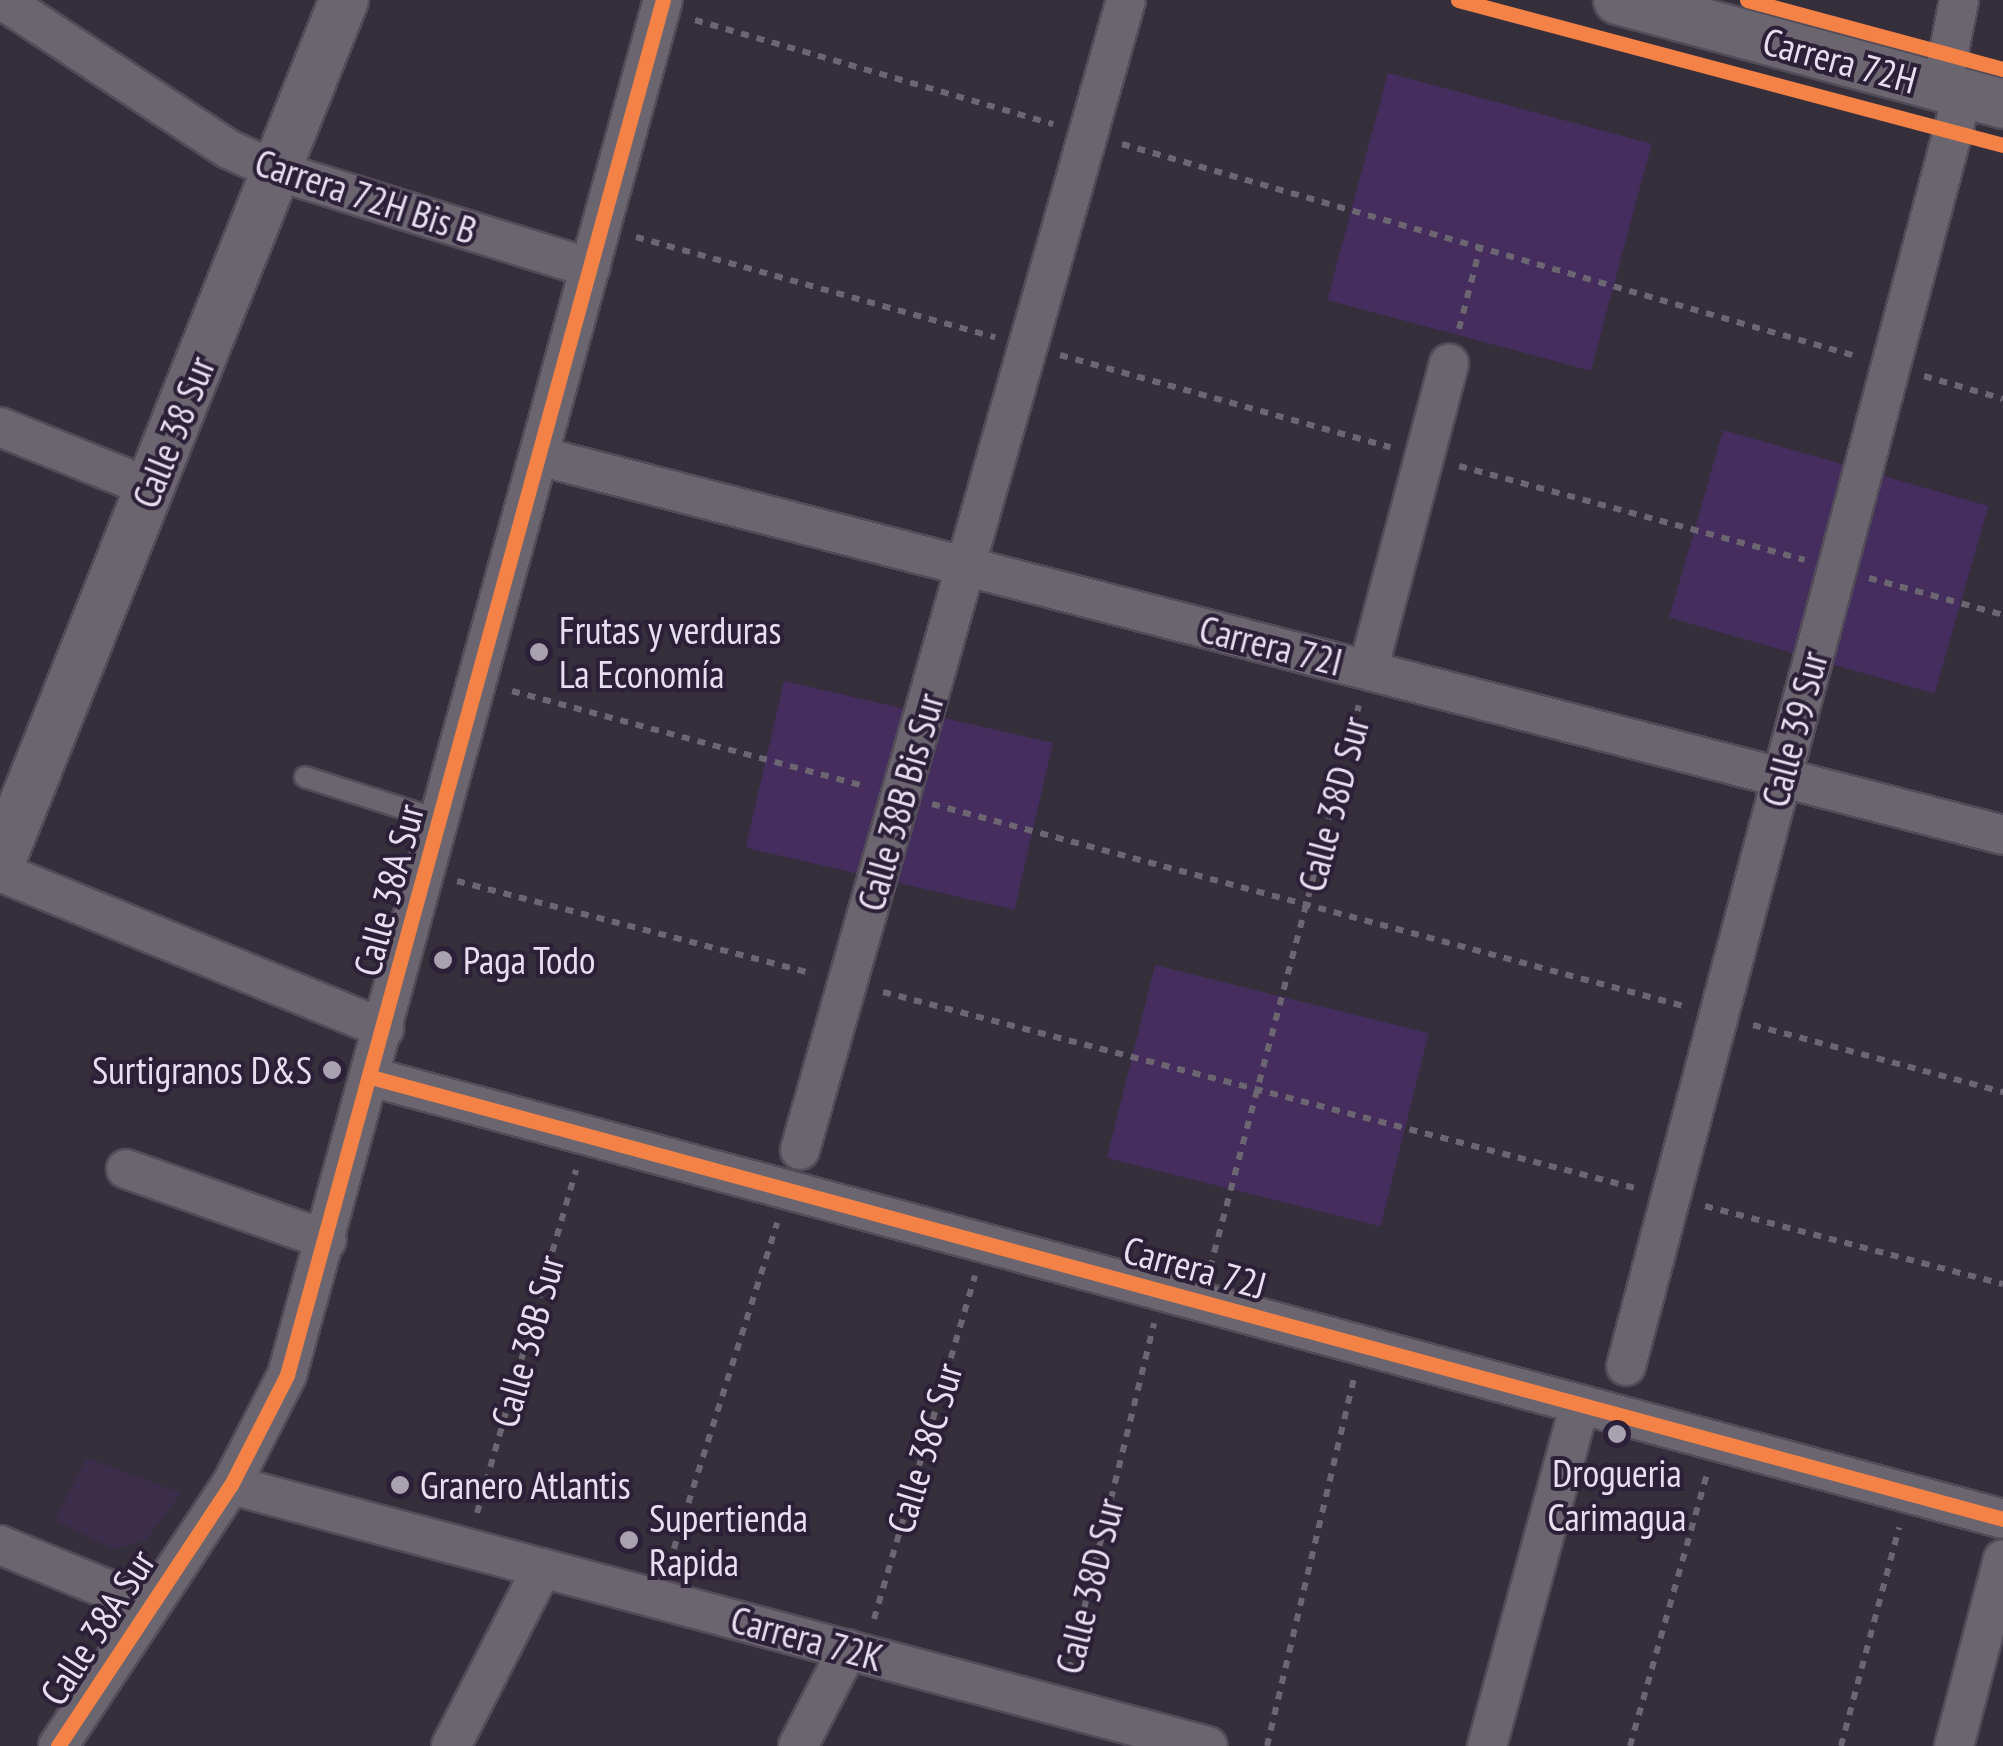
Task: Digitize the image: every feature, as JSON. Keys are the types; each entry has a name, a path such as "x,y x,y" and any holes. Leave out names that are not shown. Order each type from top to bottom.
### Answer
{"street":[{"name":"Carrera 72H Bis B","path":"2,0 228,149 277,171 590,268"},
{"name":"Calle 38 Sur","path":"0,863 344,0"},
{"name":"Calle 38B Bis Sur","path":"800,1150 1126,0"},
{"name":"Carrera 72H","path":"1618,0 1969,95"},
{"name":"Calle 39 Sur","path":"1626,1366 1891,367 1969,95 1960,0"},
{"name":"Calle 38A Sur","path":"58,1746 230,1486 287,1375 662,5"},
{"name":"Calle 38D Sur","path":"1368,670 1450,364"},
{"path":"0,426 151,488"},
{"name":"Carrera 72I","path":"539,456 2003,835"},
{"path":"0,872 384,1028"},
{"name":"Carrera 72J","path":"371,1077 2003,1519"},
{"path":"126,1170 327,1240"},
{"path":"1486,1746 1580,1404"},
{"name":"Carrera 72K","path":"230,1486 1192,1744"},
{"path":"0,1545 150,1606"},
{"path":"1954,1746 2003,1560"},
{"path":"451,1746 542,1568"},
{"path":"798,1746 856,1651"}],"lane":[{"path":"305,777 440,820"}],"path":[{"path":"662,5 1089,134 2003,399"},
{"path":"601,228 2003,615"},
{"path":"1450,364 1480,248"},
{"path":"478,682 2003,1092"},
{"path":"426,873 2003,1284"},
{"path":"658,1599 788,1190"},
{"path":"1268,1746 1362,1345"},
{"path":"1630,1746 1716,1441"},
{"path":"1841,1746 1908,1493"}],"shaded area":[{"path":"1388,73 1652,144 1591,371 1327,300"},
{"path":"1723,430 1988,506 1935,694 1669,617"},
{"path":"784,681 1053,743 1014,910 746,848"},
{"path":"1155,965 1429,1033 1380,1226 1107,1158"},
{"path":"87,1458 181,1493 146,1540 114,1549 55,1520"}],"cycle path":[{"path":"58,1746 231,1485 287,1375 663,0"},
{"path":"1458,0 2003,145"},
{"path":"1747,0 2003,69"},
{"path":"371,1077 2003,1519"}],"place":[{"name":"Frutas y verduras La Economía","path":"539,652"},
{"name":"Paga Todo","path":"443,960"},
{"name":"Surtigranos D&S","path":"332,1070"},
{"name":"Drogueria Carimagua","path":"1617,1434"},
{"name":"Granero Atlantis","path":"400,1485"},
{"name":"Supertienda Rapida","path":"629,1540"}]}
